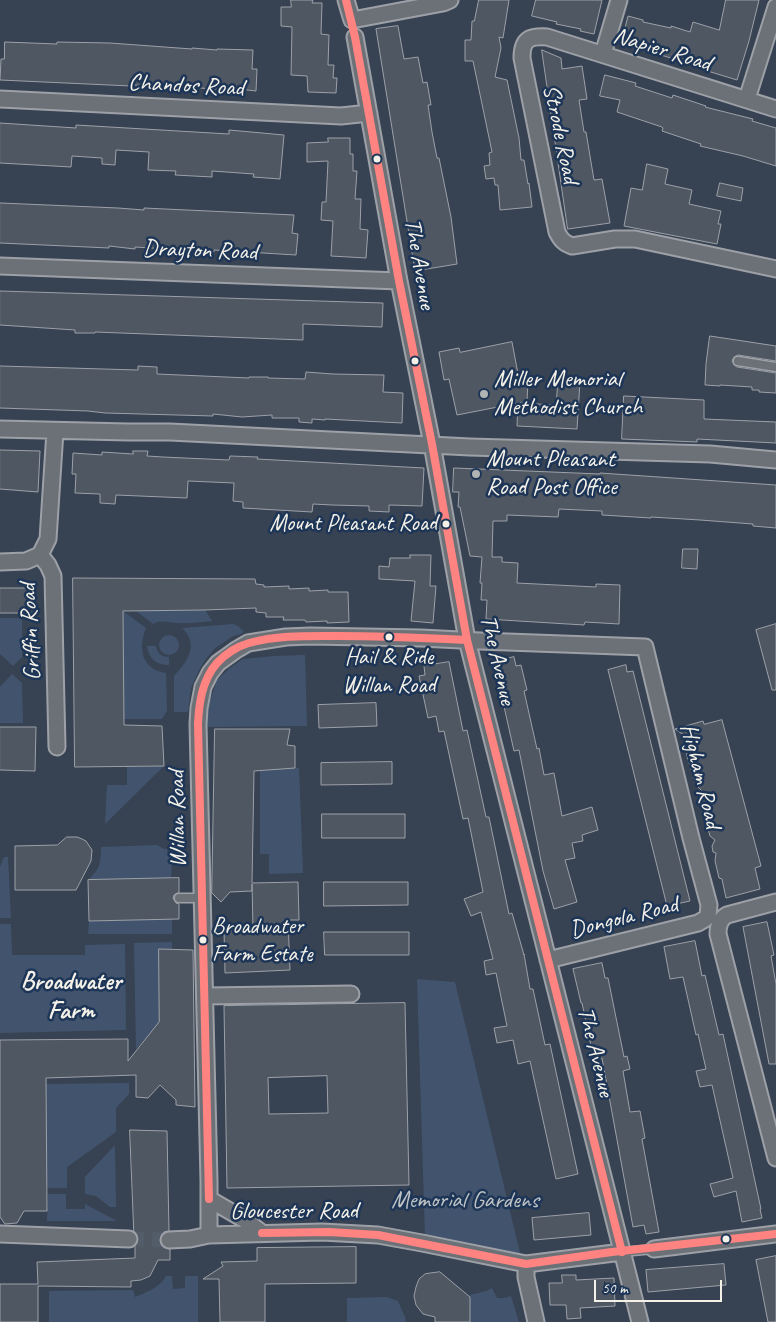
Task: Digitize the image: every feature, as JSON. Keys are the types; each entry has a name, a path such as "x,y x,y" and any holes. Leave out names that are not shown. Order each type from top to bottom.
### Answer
{"street":[{"name":"The Avenue","path":"346,0 352,20"},
{"path":"352,20 443,3 450,0"},
{"path":"603,54 619,0"},
{"path":"747,99 776,7"},
{"name":"Napier Road","path":"535,37 547,37 776,109"},
{"name":"Strode Road","path":"535,37 528,39 524,43 522,58 560,239 572,246 615,239 645,240 776,269"},
{"name":"The Avenue","path":"356,38 399,281 432,444 467,640 640,1322"},
{"name":"Chandos Road","path":"0,99 341,116 370,114"},
{"name":"Drayton Road","path":"0,266 399,281"},
{"path":"0,429 170,432 470,447 710,454 776,460"},
{"name":"Griffin Road","path":"55,430 48,539 40,555 48,565 53,576 57,747"},
{"path":"0,562 26,561 40,555"},
{"name":"Willan Road","path":"209,1235 198,724 203,687 210,673 218,663 248,643 286,637 373,636 646,646"},
{"name":"Higham Road","path":"646,646 691,838 776,1158"},
{"name":"Dongola Road","path":"548,960 698,923 705,919 714,920 776,902"},
{"path":"205,996 351,994"},
{"path":"209,1198 262,1233"},
{"name":"Gloucester Road","path":"169,1240 190,1239 209,1235 262,1233 330,1232 378,1235 526,1264 622,1252"},
{"path":"0,1234 129,1239"},
{"name":"Gloucester Road","path":"654,1249 776,1234"},
{"path":"526,1264 526,1277 536,1322"}],"lane":[{"name":"The Avenue","path":"352,20 356,38"},
{"path":"738,361 776,367"},
{"path":"179,898 202,898"},
{"name":"Gloucester Road","path":"622,1252 654,1249"}],"green space":[{"path":"205,610 212,621 175,623 162,621 153,624 136,611"},
{"path":"123,611 146,628 142,650 147,663 158,671 166,673 167,711 162,719 124,719"},
{"path":"0,618 22,618 22,657 13,666 0,654"},
{"path":"233,624 244,632 233,636 214,649 200,668 191,688 188,712 174,712 174,676 187,659 191,647 190,640 182,628"},
{"path":"169,635 176,638 179,645 176,652 169,655 162,652 159,645 162,638"},
{"path":"147,646 156,646 160,654 169,657 169,665 160,664 151,658"},
{"path":"305,655 307,726 203,727 203,711 210,701 217,680 230,668 243,659"},
{"path":"12,674 22,683 23,723 0,723 0,687"},
{"path":"164,766 105,824 107,785 127,785 127,767"},
{"path":"299,768 303,873 269,874 269,854 260,854 260,769"},
{"path":"157,845 167,849 168,856 172,857 171,879 88,880 99,865 101,847"},
{"path":"4,857 8,857 11,918 0,918 0,867"},
{"path":"172,919 172,934 88,934 89,921"},
{"path":"0,924 11,924 12,955 85,955 85,945 125,944 126,1030 0,1033"},
{"path":"172,942 172,949 159,950 159,1022 136,1049 134,943"},
{"name":"Memorial Gardens","path":"417,979 455,982 521,1257 425,1237"},
{"path":"129,1083 129,1094 116,1108 116,1132 67,1167 67,1188 47,1188 46,1084"},
{"path":"115,1145 116,1207 110,1207 96,1196 85,1194 85,1177"},
{"path":"48,1194 66,1194 66,1209 85,1209 85,1204 117,1221 47,1221"},
{"path":"166,1276 172,1276 173,1289 185,1288 185,1276 198,1276 198,1322 49,1322 49,1291 133,1290 135,1297 156,1287"},
{"path":"492,1288 497,1298 511,1296 519,1322 470,1322 470,1295"},
{"path":"387,1297 398,1301 406,1322 347,1322 347,1298"}],"building":[{"path":"291,0 313,0 312,3 322,3 321,34 329,35 328,65 334,65 333,78 337,78 336,93 308,92 307,76 291,75 292,27 281,26 281,7 291,7"},
{"path":"479,0 509,0 503,38 499,37 501,48 495,77 507,80 519,138 521,160 524,160 532,207 500,210 498,185 495,185 494,178 486,179 484,166 490,165 489,153 492,152 473,61 465,61 465,40 471,40 472,21 474,21"},
{"path":"536,0 602,0 594,34 532,16"},
{"path":"726,0 759,0 737,80 658,53 621,44 628,16 643,20 643,22 671,28 671,26 690,32 693,22 719,30"},
{"path":"398,26 404,59 418,57 423,83 427,82 431,105 428,105 432,132 451,217 457,264 415,271 376,29"},
{"path":"5,42 57,44 57,42 110,43 192,49 253,50 252,69 257,69 256,91 159,84 159,86 131,86 0,80 1,59 4,59"},
{"path":"542,50 561,58 562,69 582,66 587,99 579,100 584,132 586,132 594,180 602,179 610,223 568,229"},
{"path":"605,75 636,83 635,86 672,98 673,95 705,107 753,119 752,121 776,128 776,166 700,146 701,144 662,131 662,127 617,112 620,100 600,96"},
{"path":"0,123 76,128 76,125 229,134 229,130 284,135 280,179 253,177 254,174 212,171 212,177 175,175 176,171 148,170 149,152 116,150 115,165 102,164 102,158 72,156 71,167 0,163"},
{"path":"328,138 350,138 350,154 353,154 353,171 357,171 355,199 361,199 360,229 368,230 366,258 331,256 333,221 321,220 322,202 326,202 328,161 307,162 307,143 328,142"},
{"path":"647,164 668,169 665,184 692,190 689,204 721,211 718,224 721,224 717,244 624,226 631,188 642,190"},
{"path":"720,183 743,188 741,201 717,196"},
{"path":"0,203 294,215 292,233 298,234 296,255 214,250 214,252 135,247 135,249 109,246 109,248 0,243"},
{"path":"0,291 383,303 382,327 303,324 303,340 95,332 75,333 75,330 0,325"},
{"path":"710,336 776,346 776,361 738,355 732,361 737,367 776,373 776,393 759,392 759,390 752,390 752,387 705,385"},
{"path":"512,342 519,379 528,380 527,402 520,403 556,405 558,380 580,381 577,429 517,426 518,403 457,415 449,379 444,380 439,352 459,348 460,352"},
{"path":"0,366 138,370 138,366 157,367 157,374 249,378 305,379 306,372 384,375 383,392 403,393 402,423 312,419 312,423 299,422 299,418 272,418 272,415 242,417 213,414 213,416 105,413 0,408"},
{"path":"624,396 704,400 704,419 776,422 776,443 697,439 697,442 622,439"},
{"path":"0,450 40,451 38,492 0,489"},
{"path":"133,451 148,451 147,456 163,457 229,460 230,456 258,457 257,459 424,468 422,506 389,505 389,512 369,511 369,506 313,504 312,512 243,508 243,502 233,501 234,483 188,481 187,498 116,495 115,504 100,503 100,494 75,493 76,474 72,474 73,453 102,455 102,452 133,454"},
{"path":"454,468 600,473 776,485 776,528 753,526 753,524 700,520 602,515 602,511 559,509 558,517 507,515 507,521 493,521 492,557 502,557 502,562 518,563 517,583 596,587 596,584 620,585 619,624 585,622 584,625 486,619 487,600 481,600 482,557 470,556 460,507 458,507 459,492 453,492"},
{"path":"683,549 698,549 697,569 682,568"},
{"path":"410,555 431,555 430,586 436,586 433,623 411,621 415,581 379,579 379,566 389,567 390,558 410,558"},
{"path":"73,578 255,579 256,584 264,585 264,587 289,586 289,589 309,588 309,591 348,592 349,622 327,623 327,621 283,620 284,617 266,617 266,613 256,612 256,608 123,611 124,725 162,726 164,766 75,767"},
{"path":"0,588 32,588 35,613 0,613"},
{"path":"776,624 776,690 772,690 756,630"},
{"path":"514,657 516,666 521,665 527,690 524,691 544,775 554,773 562,816 592,807 598,830 582,835 583,841 572,843 575,858 565,860 577,902 554,909 543,871 519,750 514,751 494,662"},
{"path":"449,662 463,731 467,730 486,817 489,817 509,914 512,913 524,954 530,989 533,989 545,1045 550,1044 578,1174 556,1179 530,1061 518,1064 513,1040 497,1043 494,1028 507,1026 496,973 486,975 484,961 493,959 481,912 471,916 464,899 483,892 468,818 463,819 444,731 439,732 436,716 428,718 419,676 425,675 424,666"},
{"path":"626,665 627,672 633,671 690,901 667,906 608,670"},
{"path":"376,703 377,726 319,728 318,705"},
{"path":"722,720 761,866 755,868 760,889 726,898 722,879 719,878 715,861 716,853 713,852 712,846 715,840 710,836 699,797 703,792 696,785 687,756 686,746 691,740 675,729 703,721 704,724"},
{"path":"0,727 36,727 35,771 0,770"},
{"path":"215,729 290,729 287,745 295,746 295,768 254,771 252,883 298,882 299,920 288,920 290,970 225,973 224,930 253,928 252,884 252,891 230,892 221,902 212,893"},
{"path":"392,762 392,784 321,785 321,763"},
{"path":"322,814 405,814 405,838 322,838"},
{"path":"67,837 77,837 86,841 92,850 91,861 76,890 15,890 15,846 57,845"},
{"path":"179,878 179,892 173,898 179,904 179,919 89,921 88,880"},
{"path":"324,882 408,882 408,905 324,906"},
{"path":"767,922 774,955 771,956 776,984 776,1064 769,1064 743,927"},
{"path":"324,932 409,932 409,955 325,955"},
{"path":"695,941 702,976 705,975 719,1035 723,1034 762,1218 742,1222 736,1191 714,1197 710,1184 733,1178 712,1085 700,1087 696,1071 706,1069 683,977 670,979 664,947"},
{"path":"159,949 193,950 195,1107 176,1105 176,1100 160,1085 148,1098 136,1097 136,1075 46,1078 47,1211 24,1211 17,1223 5,1224 0,1217 0,1040 128,1039 128,1061 159,1022"},
{"path":"602,963 605,978 608,978 624,1057 627,1056 630,1069 623,1071 630,1112 640,1111 645,1138 642,1139 659,1232 646,1234 644,1225 633,1227 602,1058 594,1060 573,969"},
{"path":"405,1003 409,1185 227,1188 224,1006","holes":["327,1076 328,1113 269,1114 268,1078"]},
{"path":"130,1130 167,1131 169,1231 164,1232 160,1236 160,1240 161,1245 170,1249 170,1260 158,1260 150,1276 141,1280 131,1281 131,1287 38,1286 38,1322 0,1322 0,1284 38,1284 37,1262 135,1258 135,1246 138,1239 134,1231"},
{"path":"589,1213 591,1235 534,1240 532,1218"},
{"path":"356,1247 356,1283 265,1284 265,1322 220,1322 219,1279 203,1279 223,1266 221,1262 257,1261 257,1248"},
{"path":"776,1256 776,1322 768,1322 756,1260"},
{"path":"724,1264 726,1285 648,1292 646,1270"},
{"path":"440,1272 470,1297 470,1322 435,1322 435,1317 423,1314 416,1305 414,1296 419,1279 425,1274"},
{"path":"562,1275 576,1275 576,1280 614,1278 615,1306 580,1308 581,1318 567,1319 566,1305 550,1305 549,1283 562,1283"}],"tunnel":[{"path":"129,1239 169,1240"}],"transit line":[{"path":"346,0 355,37 399,281 432,444 467,640 622,1252"},
{"path":"209,1199 198,724 200,700 208,677 224,656 240,646 260,640 304,636 467,640"},
{"path":"262,1233 329,1232 378,1235 526,1264 612,1252 776,1234"}],"place":[{"name":"Miller Memorial Methodist Church","path":"484,394"},
{"name":"Mount Pleasant Road Post Office","path":"476,474"},
{"name":"Mount Pleasant Road","path":"446,524"},
{"name":"Hail & Ride Willan Road","path":"389,637"},
{"name":"Broadwater Farm Estate","path":"203,940"}],"district":[{"name":"Broadwater Farm","path":"71,996"}]}
